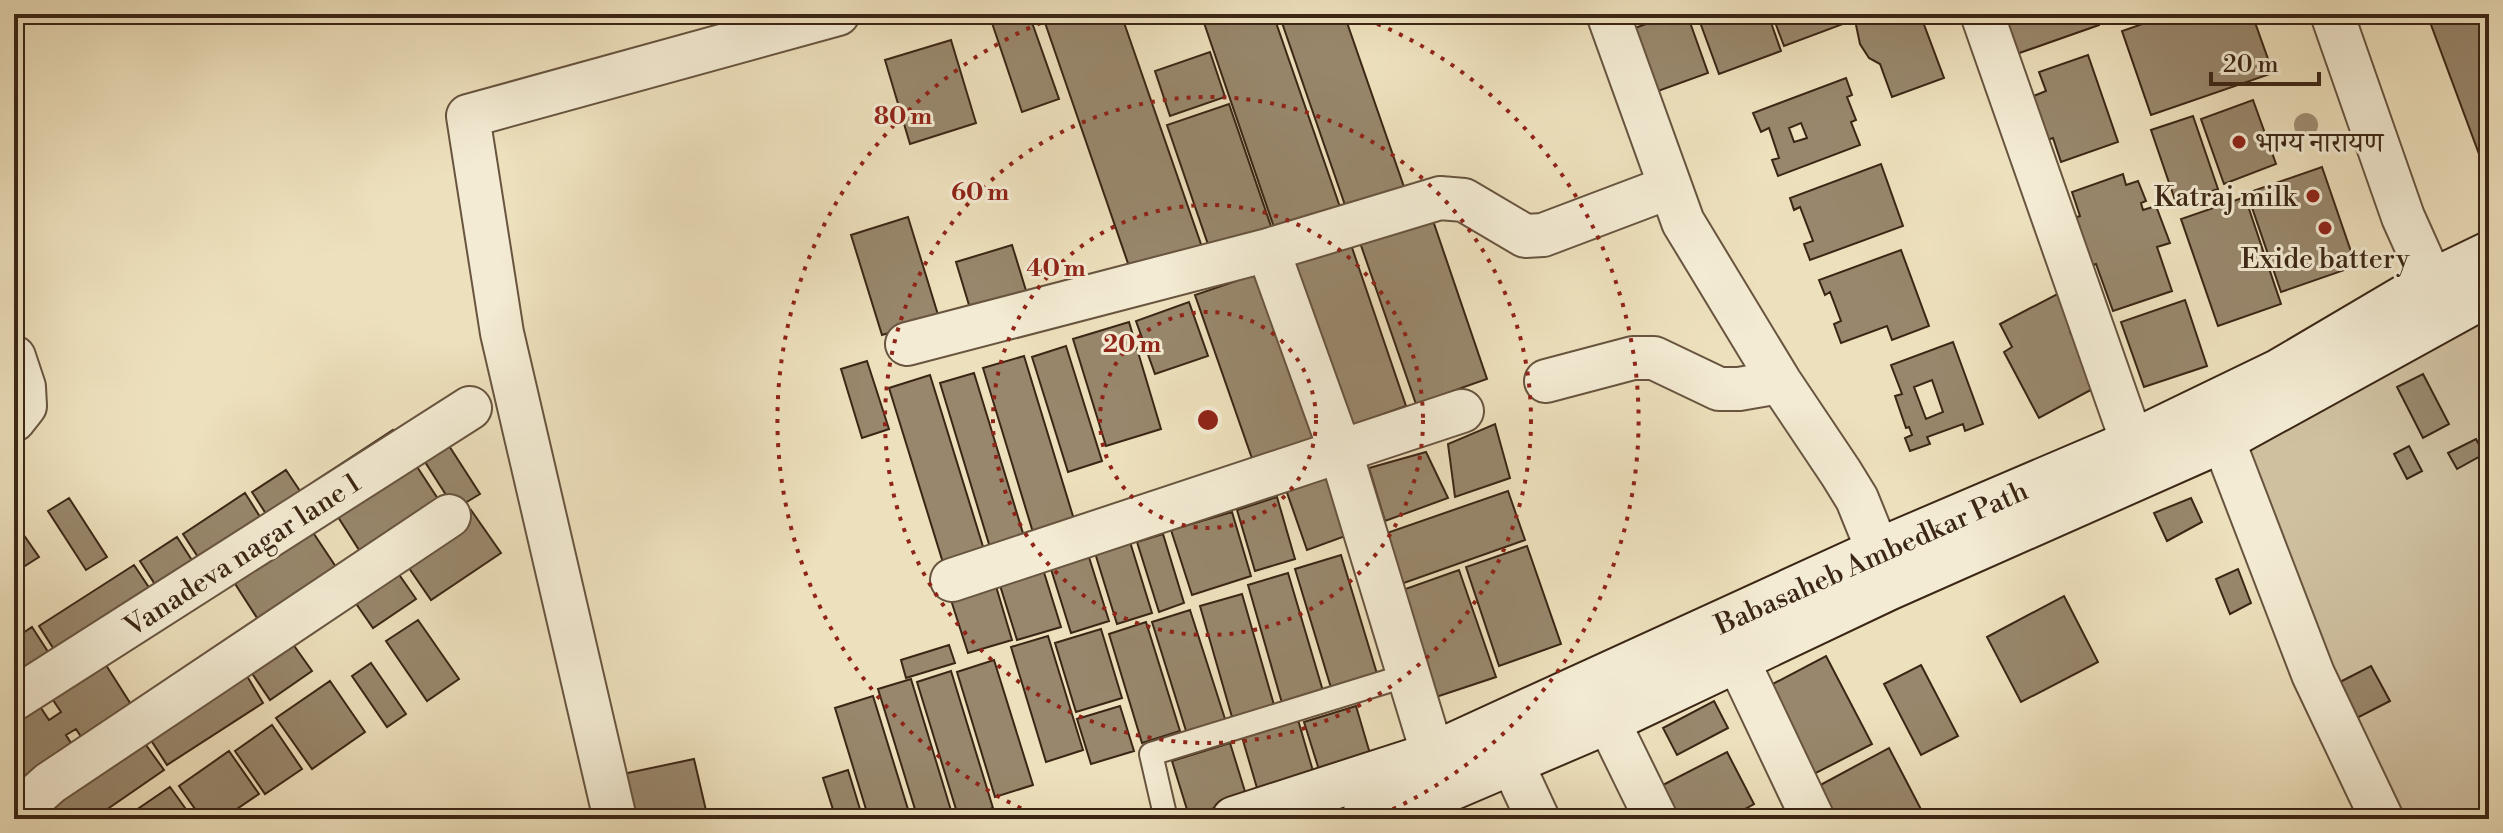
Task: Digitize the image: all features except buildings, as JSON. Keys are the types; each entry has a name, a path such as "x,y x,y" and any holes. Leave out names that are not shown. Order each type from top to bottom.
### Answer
{"street":[{"path":"615,819 502,333 468,116 838,14"},
{"path":"1608,14 1683,222 1780,382 1857,499 1883,570"},
{"path":"1982,14 2137,459"},
{"path":"2332,14 2403,217 2440,299"},
{"path":"907,344 1268,250 1440,198 1464,200 1525,236 1543,235 1670,187"},
{"path":"1268,250 1341,453 1438,773"},
{"name":"Babasaheb Ambedkar Path","path":"2440,299 2489,254"},
{"name":"Babasaheb Ambedkar Path","path":"1363,819 1438,773 2216,422 2280,371 2440,299 2489,293"},
{"path":"14,357 24,387 25,406 14,420"},
{"path":"1546,381 1633,358 1654,358 1719,389 1780,382"},
{"name":"Vanadeva nagar lane 1","path":"14,699 470,408"},
{"path":"952,580 1462,411"},
{"path":"2216,422 2313,674 2382,819"},
{"path":"14,815 50,783 449,516"},
{"name":"Babasaheb Ambedkar Path","path":"1234,819 1438,773 1512,763 1737,659 1883,570"},
{"path":"1737,659 1813,819"},
{"path":"1608,721 1656,819"},
{"path":"1512,763 1538,819"}],"lane":[{"path":"1166,819 1151,754 1408,675"}],"shaded area":[{"path":"2489,291 2489,819 2402,819 2222,440"}],"place":[{"name":"भाग्य नारायण","path":"2239,142"},
{"name":"Katraj milk","path":"2313,196"},
{"name":"Exide battery","path":"2325,228"}]}
